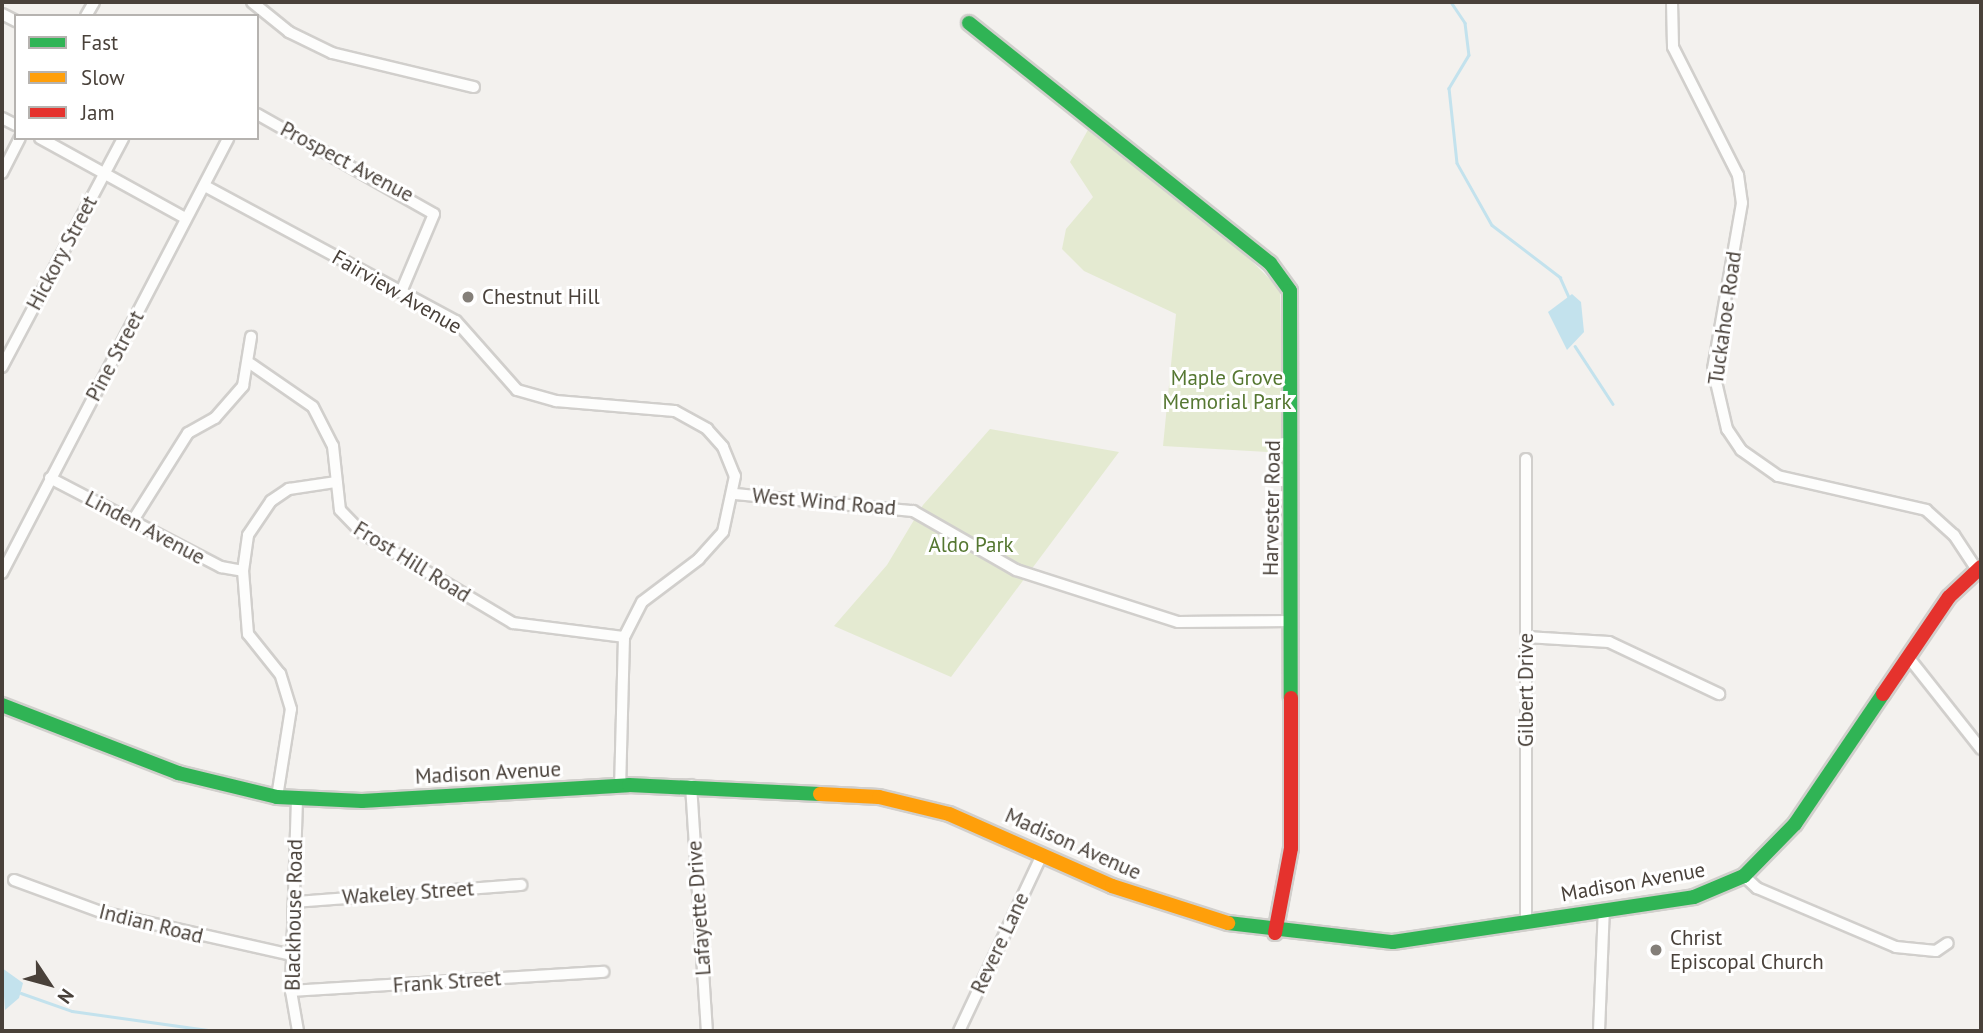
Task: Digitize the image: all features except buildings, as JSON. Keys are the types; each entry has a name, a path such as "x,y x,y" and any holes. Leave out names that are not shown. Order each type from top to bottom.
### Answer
{"street":[{"path":"252,2 289,32 332,52 474,87"},
{"name":"Tuckahoe Road","path":"1672,2 1673,47 1738,175 1742,203 1713,369 1727,429 1741,450 1778,476 1926,510 1948,528 1979,569"},
{"name":"Harvester Road","path":"969,23 1282,278 1294,313 1291,848 1275,933"},
{"name":"Prospect Avenue","path":"259,115 435,214 401,292"},
{"path":"2,173 19,140"},
{"path":"44,140 185,218"},
{"name":"Hickory Street","path":"2,367 122,140"},
{"name":"Pine Street","path":"2,573 227,140"},
{"name":"Fairview Avenue","path":"205,186 456,321 492,368 534,398 643,407 693,419 723,447 735,494"},
{"path":"132,522 180,443 231,403 251,364 251,337"},
{"name":"Frost Hill Road","path":"251,364 313,407 333,446 336,482 347,521 492,612 532,630 624,637"},
{"name":"Gilbert Drive","path":"1526,459 1526,921"},
{"name":"Linden Avenue","path":"50,478 221,567 243,571"},
{"path":"277,797 291,709 280,674 248,634 243,571 248,535 271,501 289,489 336,482"},
{"path":"620,787 624,637 649,594 717,539 735,494"},
{"name":"West Wind Road","path":"735,494 913,511 1016,570 1178,622 1292,621"},
{"name":"Madison Avenue","path":"2,705 178,773 277,797 362,801 691,785 879,797 949,814 1157,903 1275,933 1393,942 1694,897 1744,876 1795,824 1949,597 1979,569"},
{"path":"1526,637 1609,642 1719,694"},
{"path":"1909,658 1981,749"},
{"name":"Lafayette Drive","path":"691,785 707,1031"},
{"name":"Blackhouse Road","path":"297,799 291,991 298,1031"},
{"name":"Revere Lane","path":"959,1031 1042,855"},
{"path":"1744,876 1757,888 1896,947 1936,951 1948,943"},
{"name":"Indian Road","path":"13,880 101,912 292,955"},
{"name":"Wakeley Street","path":"295,902 521,885"},
{"path":"1599,1031 1604,909"},
{"name":"Frank Street","path":"291,991 603,972"}],"green space":[{"name":"Maple Grove Memorial Park","path":"1089,128 1229,239 1280,289 1284,453 1163,446 1176,314 1084,271 1062,249 1066,229 1093,197 1070,162"},
{"name":"Aldo Park","path":"990,429 1119,452 951,677 834,626 887,565 923,505"}],"water":[{"path":"1572,294 1581,302 1584,332 1567,350 1548,312"},
{"path":"2,968 23,983 19,998 5,1010"}],"waterway":[{"path":"1451,2 1465,23 1469,55 1449,88 1457,163 1492,225 1560,277 1569,297"},
{"path":"1575,346 1613,404"},
{"path":"21,993 72,1011 215,1031"}],"traffic: fast":[{"path":"969,23 1270,263 1290,291 1291,698"},
{"path":"1228,923 1393,942 1694,897 1744,876 1795,824 1883,694"},
{"path":"2,705 178,773 277,797 362,801 629,785 820,794"}],"traffic: slow":[{"path":"820,794 879,797 949,814 1112,886 1228,923"}],"traffic: jam":[{"path":"1883,694 1949,597 1981,567"},
{"path":"1275,933 1291,848 1291,698"}],"place":[{"name":"Chestnut Hill","path":"468,297"},
{"name":"Christ Episcopal Church","path":"1656,950"}]}
